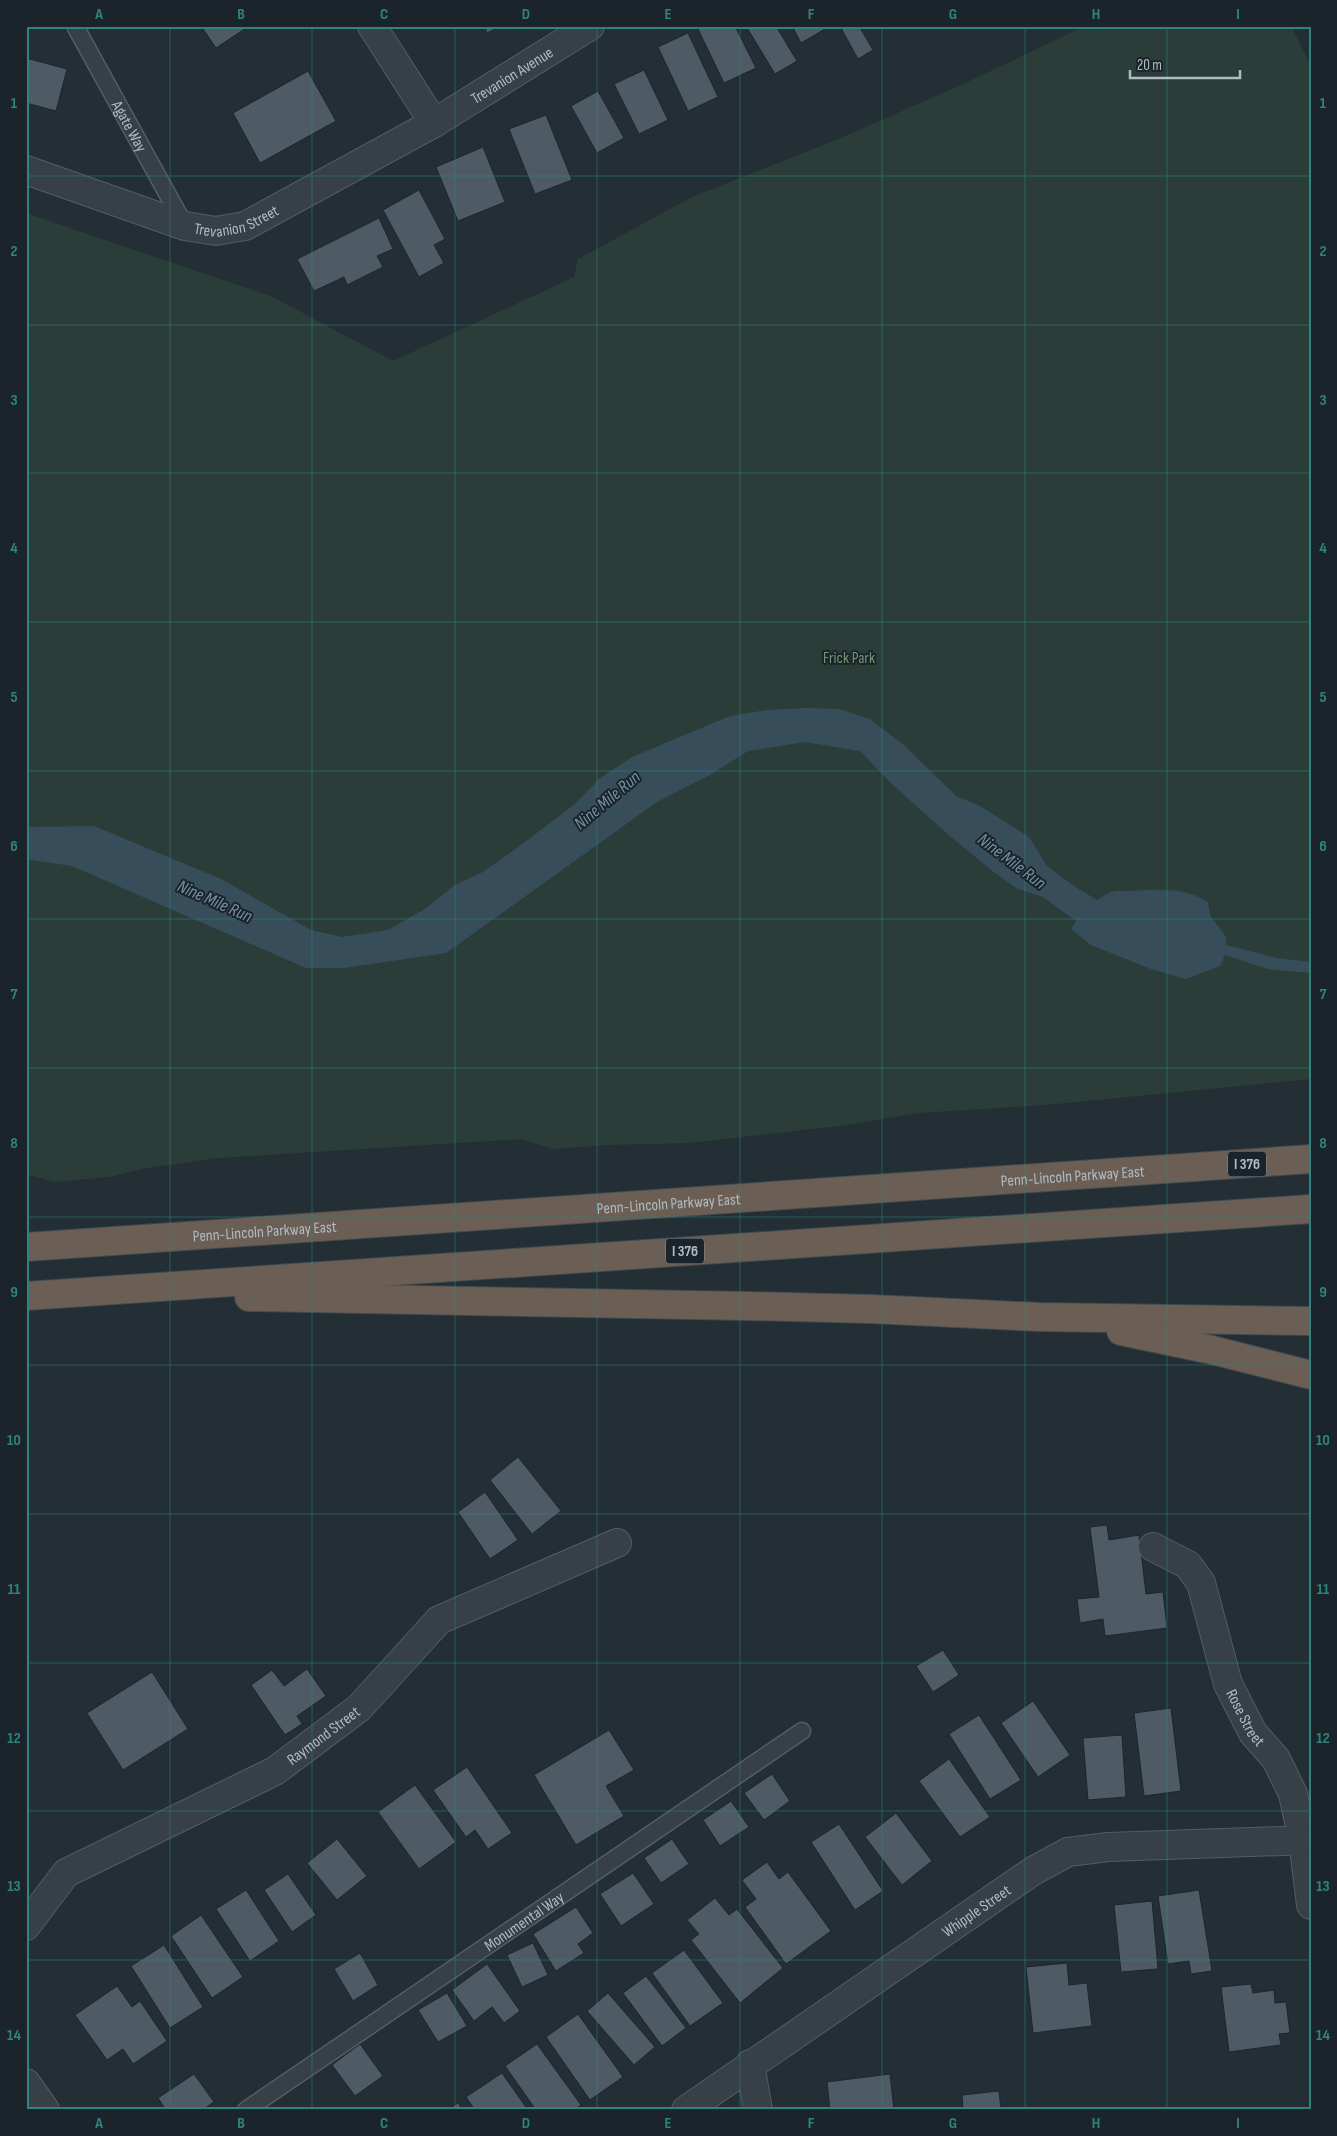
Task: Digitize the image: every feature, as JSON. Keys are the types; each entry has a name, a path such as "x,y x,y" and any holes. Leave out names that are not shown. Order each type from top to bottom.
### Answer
{"highway":[{"path":"1184,1168 1311,1144"},
{"name":"Penn-Lincoln Parkway East","path":"26,1247 1311,1160"},
{"name":"I 376","path":"26,1296 1311,1209"},
{"path":"60,1294 775,1306 1040,1317 1311,1321"},
{"path":"1040,1317 1151,1336 1311,1375"}],"street":[{"path":"372,26 434,123"},
{"name":"Trevanion Avenue","path":"434,123 590,26"},
{"name":"Trevanion Street","path":"26,170 184,226 216,231 245,226 434,123"},
{"name":"Raymond Street","path":"26,1926 66,1873 275,1771 359,1708 439,1620 617,1543"},
{"name":"Rose Street","path":"1153,1547 1188,1565 1201,1583 1228,1684 1253,1733 1276,1759 1293,1794 1307,1840 1311,1905"},
{"name":"Whipple Street","path":"686,2110 1033,1870 1068,1852 1108,1847 1307,1840"},
{"path":"750,2064 758,2110"},
{"path":"26,2083 45,2110"}],"lane":[{"name":"Agate Way","path":"75,26 184,226"},
{"name":"Monumental Way","path":"246,2110 802,1731"}],"green space":[{"name":"Frick Park","path":"1085,26 1291,26 1311,66 1311,1079 1046,1105 919,1113 848,1125 690,1143 609,1145 553,1149 522,1139 218,1158 141,1169 110,1177 54,1182 26,1174 26,213 273,297 393,361 574,277 578,259 692,197 838,139 959,86"}],"water":[{"name":"Nine Mile Run","path":"839,709 870,719 905,746 956,796 980,806 1029,837 1047,866 1097,900 1113,891 1170,890 1199,897 1208,902 1210,915 1226,937 1226,945 1277,958 1311,962 1311,973 1268,969 1225,955 1220,966 1186,979 1151,969 1091,945 1071,929 1076,921 1043,897 1018,889 995,873 951,837 891,783 860,751 805,742 748,751 710,775 657,802 446,953 344,968 306,968 72,866 26,859 26,827 94,826 221,879 311,930 342,937 388,930 425,909 455,885 483,872 575,804 599,779 632,757 730,716 767,710"}],"building":[{"path":"201,26 249,26 216,48"},
{"path":"484,26 501,26 487,33"},
{"path":"704,26 735,26 756,68 724,83 698,29"},
{"path":"746,26 776,26 797,61 775,74"},
{"path":"792,26 830,26 801,43"},
{"path":"844,26 859,26 873,50 858,59 841,28"},
{"path":"688,33 718,97 688,111 658,47"},
{"path":"26,58 67,69 56,111 26,103"},
{"path":"644,70 668,120 639,134 614,84"},
{"path":"308,71 336,121 260,163 233,113"},
{"path":"598,91 624,138 597,153 571,106"},
{"path":"546,115 572,180 535,194 509,129"},
{"path":"483,147 505,202 458,221 436,167"},
{"path":"419,190 445,239 434,245 444,263 419,277 383,210"},
{"path":"379,218 393,249 377,256 383,267 347,285 344,277 314,291 297,259"},
{"path":"518,1457 561,1511 532,1534 490,1480"},
{"path":"485,1492 518,1540 490,1559 458,1512"},
{"path":"1107,1525 1109,1540 1139,1535 1146,1594 1163,1592 1167,1628 1105,1636 1103,1619 1080,1623 1077,1599 1099,1597 1090,1527"},
{"path":"943,1650 959,1675 933,1692 916,1666"},
{"path":"307,1669 326,1696 297,1716 302,1724 285,1735 251,1685 272,1670 284,1686"},
{"path":"152,1672 188,1729 123,1770 87,1713"},
{"path":"1033,1701 1070,1755 1038,1777 1001,1723"},
{"path":"1171,1708 1181,1791 1144,1796 1134,1713"},
{"path":"979,1715 1021,1780 990,1799 949,1734"},
{"path":"609,1730 634,1770 606,1786 624,1816 576,1845 534,1775"},
{"path":"1122,1735 1126,1797 1088,1800 1083,1738"},
{"path":"949,1759 990,1817 960,1837 919,1781"},
{"path":"467,1767 512,1833 488,1849 475,1830 466,1837 433,1790"},
{"path":"772,1774 790,1801 764,1820 744,1793"},
{"path":"415,1785 456,1842 419,1869 378,1812"},
{"path":"731,1801 749,1827 720,1846 703,1820"},
{"path":"896,1813 932,1861 902,1885 865,1837"},
{"path":"839,1824 883,1891 855,1910 811,1842"},
{"path":"337,1839 367,1876 337,1900 307,1863"},
{"path":"672,1839 689,1864 661,1883 644,1858"},
{"path":"767,1862 779,1879 788,1872 831,1931 786,1964 745,1907 756,1899 742,1880"},
{"path":"633,1873 654,1904 621,1926 600,1894"},
{"path":"288,1874 316,1915 292,1932 264,1890"},
{"path":"246,1890 279,1941 250,1961 216,1909"},
{"path":"1199,1890 1212,1971 1191,1974 1189,1961 1168,1964 1158,1896"},
{"path":"715,1898 729,1915 737,1909 783,1968 740,2003 691,1940 699,1934 687,1920"},
{"path":"1152,1901 1158,1969 1121,1972 1114,1905"},
{"path":"576,1907 593,1933 578,1944 584,1953 556,1971 533,1934"},
{"path":"201,1915 243,1977 212,1998 171,1936"},
{"path":"533,1943 548,1975 522,1987 507,1955"},
{"path":"164,1945 203,2007 170,2028 131,1966"},
{"path":"684,1950 723,2003 690,2026 652,1973"},
{"path":"360,1953 378,1985 353,2001 334,1969"},
{"path":"1067,1963 1069,1985 1087,1983 1092,2026 1033,2033 1026,1967"},
{"path":"487,1964 520,2011 504,2023 492,2007 474,2021 452,1990"},
{"path":"646,1976 686,2028 662,2046 623,1993"},
{"path":"1251,1984 1253,1993 1274,1990 1275,2003 1286,2002 1290,2033 1279,2034 1281,2045 1229,2052 1221,1987"},
{"path":"117,1986 132,2007 140,2001 167,2041 133,2064 123,2049 107,2060 75,2015"},
{"path":"447,1993 467,2026 438,2042 418,2010"},
{"path":"608,1993 655,2047 634,2065 587,2011"},
{"path":"578,2014 623,2077 590,2100 546,2037"},
{"path":"360,2044 383,2076 355,2096 332,2065"},
{"path":"537,2044 581,2105 574,2110 536,2110 505,2066"},
{"path":"502,2073 528,2110 475,2110 466,2097"},
{"path":"194,2074 214,2102 202,2110 166,2110 158,2098"},
{"path":"890,2074 894,2110 830,2110 827,2082"},
{"path":"999,2091 1001,2110 963,2110 962,2095"},
{"path":"458,2103 463,2110 447,2110"}]}
